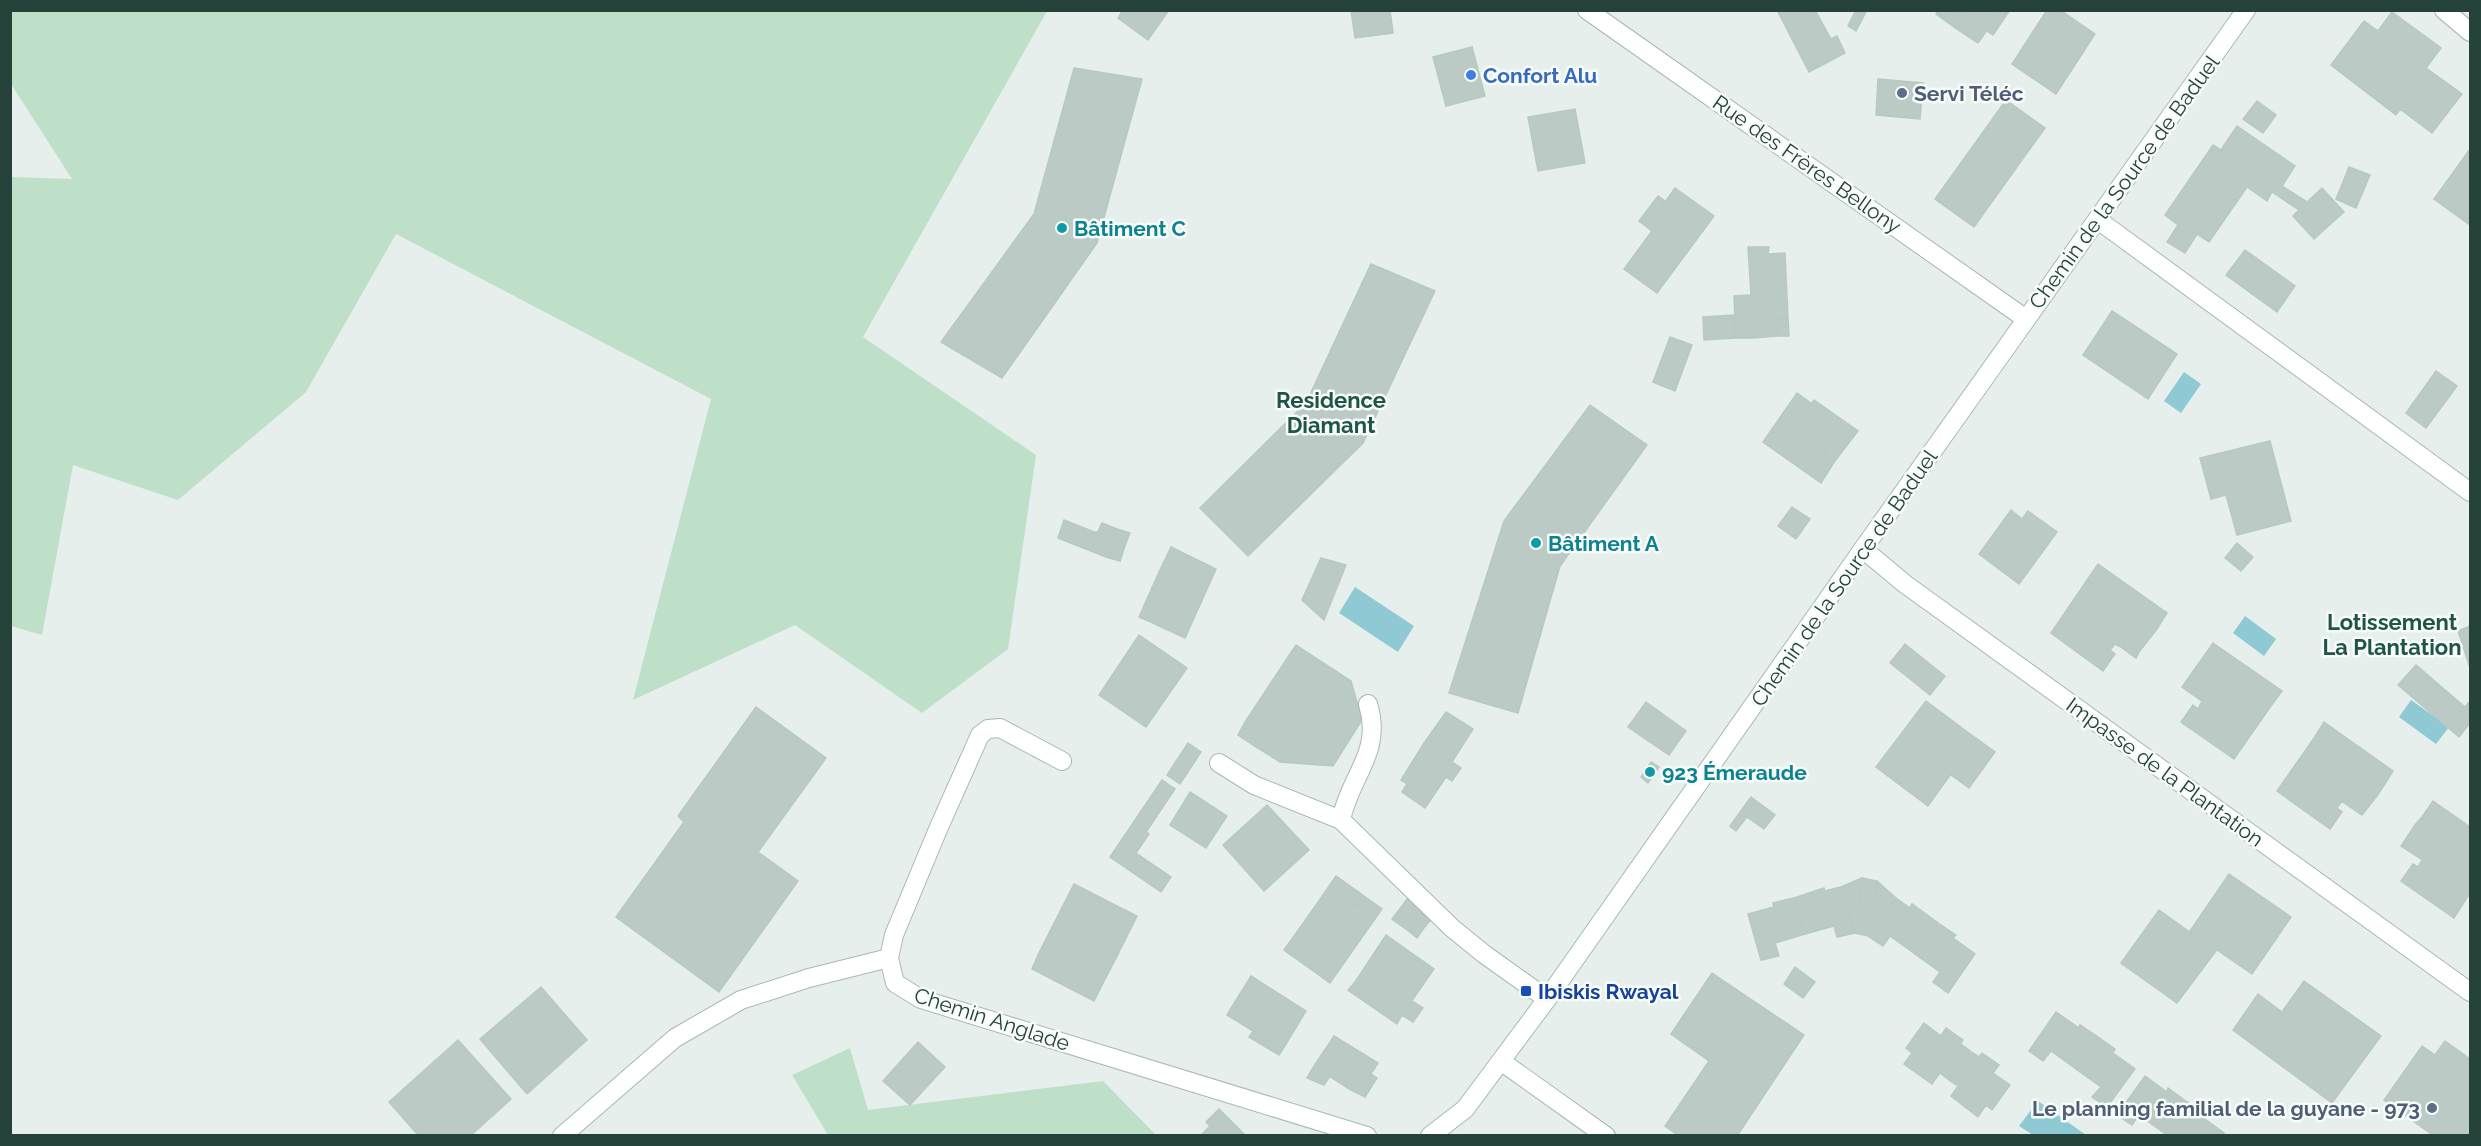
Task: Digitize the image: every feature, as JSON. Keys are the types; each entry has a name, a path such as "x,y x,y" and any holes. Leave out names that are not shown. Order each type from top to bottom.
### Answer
{"street":[{"name":"Rue des Frères Bellony","path":"1587,10 2026,319"},
{"name":"Chemin de la Source de Baduel","path":"1430,1136 1465,1109 1502,1062 2246,10"},
{"path":"2444,10 2470,32"},
{"path":"2098,220 2470,492"},
{"name":"Impasse de la Plantation","path":"1863,549 1905,584 2470,992"},
{"path":"1341,820 1344,804 1357,779 1373,737 1373,721 1368,704"},
{"path":"562,1136 675,1038 741,1000 809,978 889,958 894,935 939,827 980,735 988,729 1000,728 1062,761"},
{"path":"1219,764 1254,784 1341,820 1452,928 1547,999"},
{"name":"Chemin Anglade","path":"889,958 895,983 921,999 1367,1136"},
{"path":"1502,1062 1606,1136"}],"green space":[{"path":"11,10 1047,11 863,337 1036,455 1008,649 922,713 795,625 633,700 711,399 396,234 306,392 178,500 73,465 42,635 11,626 11,177 72,179 11,84"},
{"path":"850,1048 868,1110 1103,1081 1156,1135 828,1135 792,1075"}],"water":[{"path":"2184,372 2201,384 2181,413 2164,401"},
{"path":"1355,587 1414,626 1398,652 1339,613"},
{"path":"2245,616 2276,639 2264,656 2233,633"},
{"path":"2411,700 2449,727 2436,744 2399,717"},
{"path":"2038,1101 2086,1135 2033,1135 2019,1126"}],"building":[{"path":"1123,10 1169,10 1148,40 1118,18"},
{"path":"1351,10 1390,10 1393,33 1355,38"},
{"path":"1777,10 1815,10 1831,39 1837,36 1845,53 1809,72"},
{"path":"1856,10 1867,10 1856,31 1848,26"},
{"path":"1938,10 1957,10 1961,18 1954,27 1936,14"},
{"path":"1957,10 2001,10 1978,43 1954,27 1961,18"},
{"path":"2001,10 2010,10 1993,35 1987,31"},
{"path":"2047,10 2060,10 2095,34 2056,94 2012,64"},
{"path":"2392,12 2441,48 2426,68 2462,94 2432,133 2400,109 2396,115 2331,65 2364,21 2378,31"},
{"path":"1472,47 1485,96 1446,106 1433,57"},
{"name":"Bâtiment C","path":"1074,68 1142,79 1097,243 1002,378 941,342 1034,214"},
{"path":"1878,79 1923,83 1920,119 1876,115"},
{"path":"2006,100 2045,128 1974,227 1935,199"},
{"path":"2257,101 2276,115 2263,133 2243,119"},
{"path":"1575,109 1585,163 1538,171 1528,117"},
{"path":"2237,126 2295,166 2282,186 2307,202 2322,188 2344,212 2314,239 2293,216 2299,210 2272,192 2267,201 2247,187 2209,242 2197,234 2185,253 2167,242 2178,225 2165,215 2213,145 2221,150"},
{"path":"2470,149 2470,225 2434,199"},
{"path":"2349,167 2370,175 2356,208 2336,199"},
{"path":"1675,188 1714,216 1657,293 1624,269 1652,231 1647,227"},
{"path":"1658,196 1665,201 1647,227 1639,221"},
{"path":"1748,247 1769,247 1768,254 1785,253 1788,319 1776,319 1777,336 1754,338 1754,331 1740,332 1740,338 1736,338 1734,296 1751,295"},
{"path":"2245,250 2295,286 2277,312 2226,275"},
{"path":"1371,264 1435,291 1363,443 1248,556 1200,508 1306,403"},
{"path":"2112,311 2177,354 2148,399 2083,355"},
{"path":"1734,315 1736,338 1704,340 1703,317"},
{"path":"1776,319 1788,319 1789,336 1777,336"},
{"path":"1754,331 1754,338 1740,338 1740,332"},
{"path":"1670,337 1692,345 1675,391 1653,382"},
{"path":"2436,371 2457,386 2426,428 2406,413"},
{"path":"1797,393 1812,404 1806,412 1838,433 1824,454 1835,461 1821,483 1763,442"},
{"path":"1814,400 1858,431 1835,461 1824,454 1838,433 1806,412"},
{"name":"Bâtiment A","path":"1590,405 1647,445 1560,566 1518,713 1449,693 1504,521"},
{"path":"2270,441 2291,521 2237,535 2226,495 2211,499 2200,458"},
{"path":"1792,507 1810,519 1796,539 1778,526"},
{"path":"2011,510 2022,519 2028,511 2057,532 2019,584 1979,554"},
{"path":"1064,520 1094,532 1086,549 1058,538"},
{"path":"1102,523 1117,529 1114,539 1098,532"},
{"path":"1117,529 1130,533 1126,543 1114,539"},
{"path":"1094,532 1098,532 1091,551 1086,549"},
{"path":"1098,532 1114,539 1106,557 1091,551"},
{"path":"1114,539 1126,543 1120,561 1106,557"},
{"path":"2237,543 2253,557 2241,571 2225,558"},
{"path":"1171,547 1216,569 1185,638 1146,620 1169,577 1159,572"},
{"path":"1321,558 1346,565 1324,620 1302,600"},
{"path":"2098,564 2167,613 2157,629 2087,580"},
{"path":"1159,572 1169,577 1146,620 1139,617"},
{"path":"2087,580 2157,629 2150,638 2134,626 2121,647 2115,644 2110,650 2115,654 2103,671 2051,633"},
{"path":"2134,626 2150,638 2139,652 2124,642"},
{"path":"2470,626 2470,668 2458,631"},
{"path":"1139,635 1187,668 1146,727 1099,695"},
{"path":"2124,642 2139,652 2136,658 2121,647"},
{"path":"2213,643 2282,691 2271,706 2202,659"},
{"path":"1905,644 1945,676 1930,695 1890,663"},
{"path":"1296,645 1311,655 1304,667 1288,657"},
{"path":"1311,655 1351,681 1362,720 1333,766 1280,762 1253,745 1261,732 1245,722 1288,657 1304,667"},
{"path":"2202,659 2271,706 2234,759 2181,722 2193,705 2198,709 2202,701 2199,699 2212,678 2196,667"},
{"path":"2416,665 2465,707 2470,701 2470,723 2459,737 2398,685"},
{"path":"2196,667 2212,678 2199,699 2182,687"},
{"path":"1926,701 1962,728 1936,764 1951,774 1928,806 1876,767"},
{"path":"1646,702 1686,731 1669,755 1628,727"},
{"path":"756,707 826,758 758,852 798,881 719,992 616,917 684,822 678,816"},
{"path":"1446,712 1473,729 1452,762 1424,743"},
{"path":"1245,722 1261,732 1253,745 1238,735"},
{"path":"2324,722 2393,771 2383,787 2314,738"},
{"path":"1962,728 1995,752 1969,788 1936,764"},
{"path":"2314,738 2383,787 2377,796 2361,785 2346,804 2342,801 2337,808 2342,812 2330,829 2277,791"},
{"path":"1188,743 1201,752 1180,784 1167,775"},
{"path":"1424,743 1461,768 1452,781 1446,777 1425,808 1402,792 1407,784 1401,780"},
{"name":"923 Émeraude","path":"1651,762 1659,767 1648,783 1641,777"},
{"path":"1162,780 1175,789 1146,832 1149,834 1136,853 1171,877 1161,892 1110,857"},
{"path":"2361,785 2377,796 2362,815 2346,804"},
{"path":"1190,792 1227,816 1206,848 1170,825"},
{"path":"1751,797 1775,815 1764,829 1740,812"},
{"path":"2433,801 2470,827 2470,850 2422,817"},
{"path":"1267,805 1309,850 1264,891 1223,845"},
{"path":"1740,812 1747,817 1736,831 1730,826"},
{"path":"2422,817 2470,850 2470,893 2454,918 2401,881 2413,864 2418,867 2422,860 2418,857 2431,837 2415,825"},
{"path":"2415,825 2431,837 2418,857 2401,846"},
{"path":"2229,874 2291,917 2252,974 2190,931"},
{"path":"1336,876 1364,896 1356,907 1342,898 1330,915 1316,905"},
{"path":"1862,878 1859,906 1874,908 1877,881 1896,898 1868,936 1855,933 1841,887"},
{"path":"1862,878 1877,881 1874,908 1859,906"},
{"path":"1074,884 1125,910 1105,950 1117,956 1101,987 1038,955"},
{"path":"1841,887 1855,933 1837,937 1834,926 1805,934 1794,898 1824,888 1825,891"},
{"path":"1364,896 1382,909 1330,983 1284,950 1316,905 1330,915 1342,898 1356,907"},
{"path":"1408,898 1433,917 1424,928 1416,923 1410,932 1392,919"},
{"path":"1794,898 1805,934 1775,943 1779,956 1761,960 1748,914 1774,907 1773,903"},
{"path":"1896,898 1910,908 1912,904 1938,923 1915,954 1890,936 1883,946 1868,936"},
{"path":"1125,910 1137,916 1117,956 1105,950"},
{"path":"2159,910 2216,951 2177,1003 2121,963"},
{"path":"1416,923 1424,928 1417,938 1410,932"},
{"path":"1938,923 1956,935 1953,938 1975,954 1948,993 1933,982 1940,972 1915,954"},
{"path":"1386,935 1434,969 1402,1015 1355,982"},
{"path":"1038,955 1101,987 1094,1001 1032,969"},
{"path":"1795,967 1815,982 1803,998 1784,984"},
{"path":"1712,973 1804,1035 1737,1136 1679,1136 1665,1126 1709,1061 1671,1034"},
{"path":"1251,976 1306,1011 1283,1049 1253,1031 1259,1021 1233,1005"},
{"path":"2304,981 2381,1036 2332,1103 2233,1030 2258,994 2282,1012"},
{"path":"1355,982 1402,1015 1397,1024 1348,990"},
{"path":"541,987 587,1040 527,1094 480,1039"},
{"path":"1412,1001 1423,1008 1413,1022 1402,1015"},
{"path":"1233,1005 1259,1021 1253,1031 1227,1015"},
{"path":"2056,1012 2079,1028 2080,1025 2098,1037 2076,1069 2051,1051 2043,1061 2029,1051"},
{"path":"1924,1023 1941,1036 1946,1028 1963,1040 1932,1084 1904,1064 1912,1053 1906,1048"},
{"path":"1253,1031 1283,1049 1279,1055 1249,1037"},
{"path":"1334,1036 1378,1063 1369,1077 1361,1072 1349,1089 1314,1066"},
{"path":"2098,1037 2115,1049 2113,1053 2135,1069 2107,1107 2092,1097 2101,1087 2076,1069"},
{"path":"458,1040 511,1099 470,1136 419,1136 389,1102"},
{"path":"2445,1041 2470,1059 2470,1136 2434,1136 2384,1100 2422,1046 2435,1055"},
{"path":"918,1042 945,1067 910,1105 883,1081"},
{"path":"1961,1044 1970,1051 1949,1080 1940,1073"},
{"path":"1970,1051 1979,1057 1958,1086 1949,1080"},
{"path":"1982,1053 1999,1065 1993,1073 2010,1085 1992,1110 1986,1105 1978,1117 1951,1096"},
{"path":"1314,1066 1330,1076 1324,1085 1307,1078"},
{"path":"1361,1072 1369,1077 1371,1074 1377,1078 1365,1097 1349,1089"},
{"path":"2145,1076 2167,1092 2168,1088 2187,1102 2164,1133 2139,1115 2132,1125 2117,1115"},
{"path":"2187,1102 2204,1113 2202,1117 2224,1133 2222,1136 2168,1136 2164,1133"},
{"path":"1219,1109 1246,1136 1200,1136 1210,1126 1206,1122"}],"place":[{"name":"Confort Alu","path":"1471,75"},
{"name":"Servi Téléc","path":"1902,93"},
{"name":"Bâtiment C","path":"1062,228"},
{"name":"Bâtiment A","path":"1536,543"},
{"name":"923 Émeraude","path":"1650,772"},
{"name":"Ibiskis Rwayal","path":"1526,991"},
{"name":"Le planning familial de la guyane - 973","path":"2432,1108"}],"district":[{"name":"Residence Diamant","path":"1331,413"},
{"name":"Lotissement La Plantation","path":"2392,634"}]}
